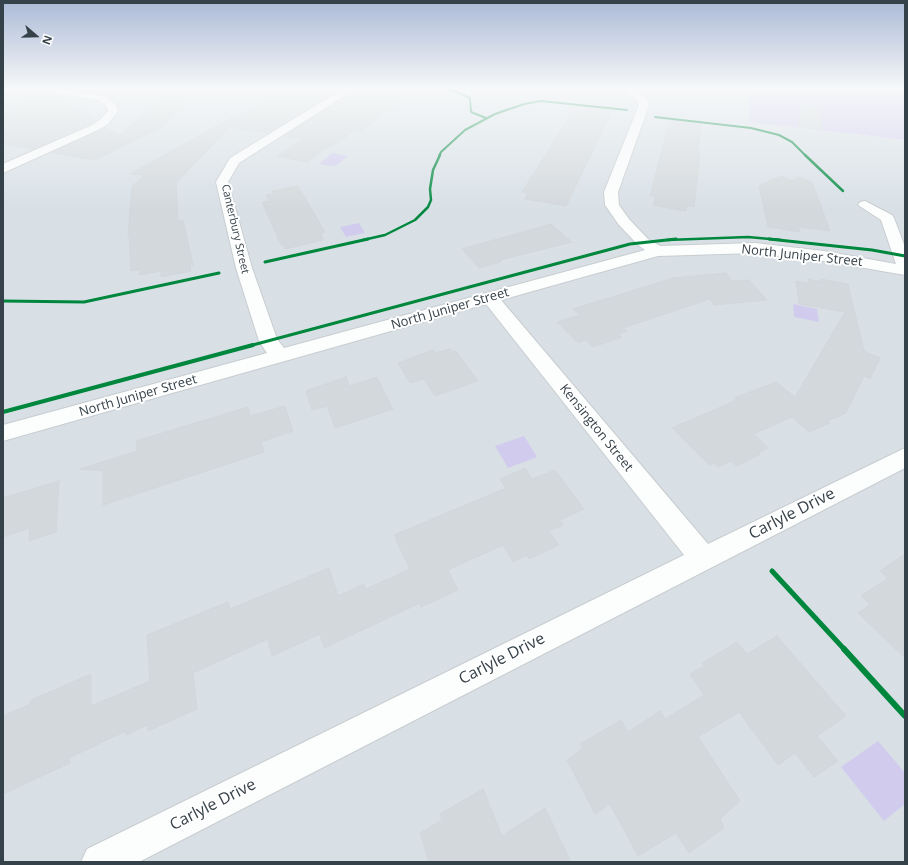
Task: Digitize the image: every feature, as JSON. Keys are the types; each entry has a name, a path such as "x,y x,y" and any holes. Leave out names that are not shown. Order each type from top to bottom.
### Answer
{"street":[{"path":"3,169 9,163 91,129"},
{"name":"Canterbury Street","path":"280,356 268,341 244,268 222,182 234,161 285,129"},
{"path":"635,129 611,192 612,206 620,218 644,242 657,251"},
{"path":"865,205 887,218 905,269"},
{"name":"North Juniper Street","path":"3,433 657,251 755,248 824,256 905,269"},
{"name":"Kensington Street","path":"490,298 703,558"},
{"name":"Carlyle Drive","path":"100,862 905,457"}],"shaded area":[{"path":"3,129 813,129 905,140 905,862 3,862"},
{"path":"813,129 905,129 905,140"},
{"path":"332,153 348,156 335,166 319,164"},
{"path":"359,223 365,233 346,237 340,227"},
{"path":"793,304 817,309 819,322 794,317"},
{"path":"524,436 537,457 508,468 495,446"},
{"path":"878,741 905,773 905,804 884,821 841,767"}],"building":[{"path":"3,129 77,129 33,149 3,144"},
{"path":"100,129 109,129 119,136 126,129 157,129 95,160 52,153"},
{"path":"211,129 228,129 176,183 178,221 183,220 193,265 190,265 191,271 161,277 161,271 140,275 139,270 131,271 128,235 132,186 145,175 130,174"},
{"path":"245,129 274,129 268,133"},
{"path":"294,129 364,129 362,131 355,130 307,162 277,156 303,139 284,136"},
{"path":"561,129 603,129 566,206 525,199 528,193 522,192"},
{"path":"667,129 700,129 698,153 700,153 694,207 687,206 686,211 653,205 655,196 650,196"},
{"path":"781,176 792,181 798,177 812,182 830,231 798,227 800,232 768,227 759,186"},
{"path":"298,186 325,232 321,233 323,240 285,249 283,244 281,245 262,202 269,201 266,195 274,194 272,191"},
{"path":"551,224 572,242 500,260 501,262 479,268 462,249"},
{"path":"726,273 732,281 749,280 767,300 714,305 710,299 623,328 627,331 618,334 622,337 593,347 586,340 578,343 557,322 580,315 573,309 673,278"},
{"path":"808,279 821,282 820,279 848,284 864,351 880,358 870,379 864,376 846,413 828,421 830,423 809,432 792,417 754,434 768,448 758,453 760,454 737,466 731,461 718,467 713,463 709,465 672,428 737,400 734,398 776,382 795,397 845,312 799,304 796,281 809,283"},
{"path":"450,349 452,352 456,351 478,381 435,396 424,379 410,383 398,363 433,350 435,353"},
{"path":"346,377 349,386 377,377 393,409 335,428 327,406 312,410 306,391"},
{"path":"285,406 293,431 261,442 264,452 103,505 103,471 80,469 137,451 136,441 248,407 250,416"},
{"path":"525,468 532,479 555,470 584,509 560,520 563,525 549,531 559,545 529,559 527,555 513,562 503,545 448,570 458,590 421,607 420,603 324,648 320,634 272,656 268,639 193,673 197,709 148,731 147,725 126,735 126,731 69,758 70,763 3,794 3,716 30,704 31,700 91,674 91,706 150,681 147,635 228,602 230,609 329,568 338,596 364,584 366,589 410,569 394,535 506,488 500,479"},
{"path":"59,481 56,532 29,541 30,528 3,537 3,498"},
{"path":"905,554 905,658 858,613 870,605 861,596 888,578 880,571"},
{"path":"777,636 846,716 817,736 838,761 814,777 795,753 778,765 739,712 698,737 740,801 720,819 724,828 689,853 676,833 638,856 610,804 595,814 567,760 583,748 580,744 621,720 628,732 660,711 665,719 704,695 690,674 704,666 702,663 737,642 747,654"},
{"path":"483,789 502,836 545,808 571,862 429,862 420,833 442,820 440,814"}],"cycle path":[{"path":"265,262 385,235 415,220 428,207 431,200 430,189 433,170 441,152 466,129"},
{"path":"756,129 779,135 792,142 843,191"},
{"path":"3,412 630,244 684,238 748,237 872,250 905,256"},
{"path":"3,301 25,300 84,302 219,273"},
{"path":"772,571 905,716"}]}
